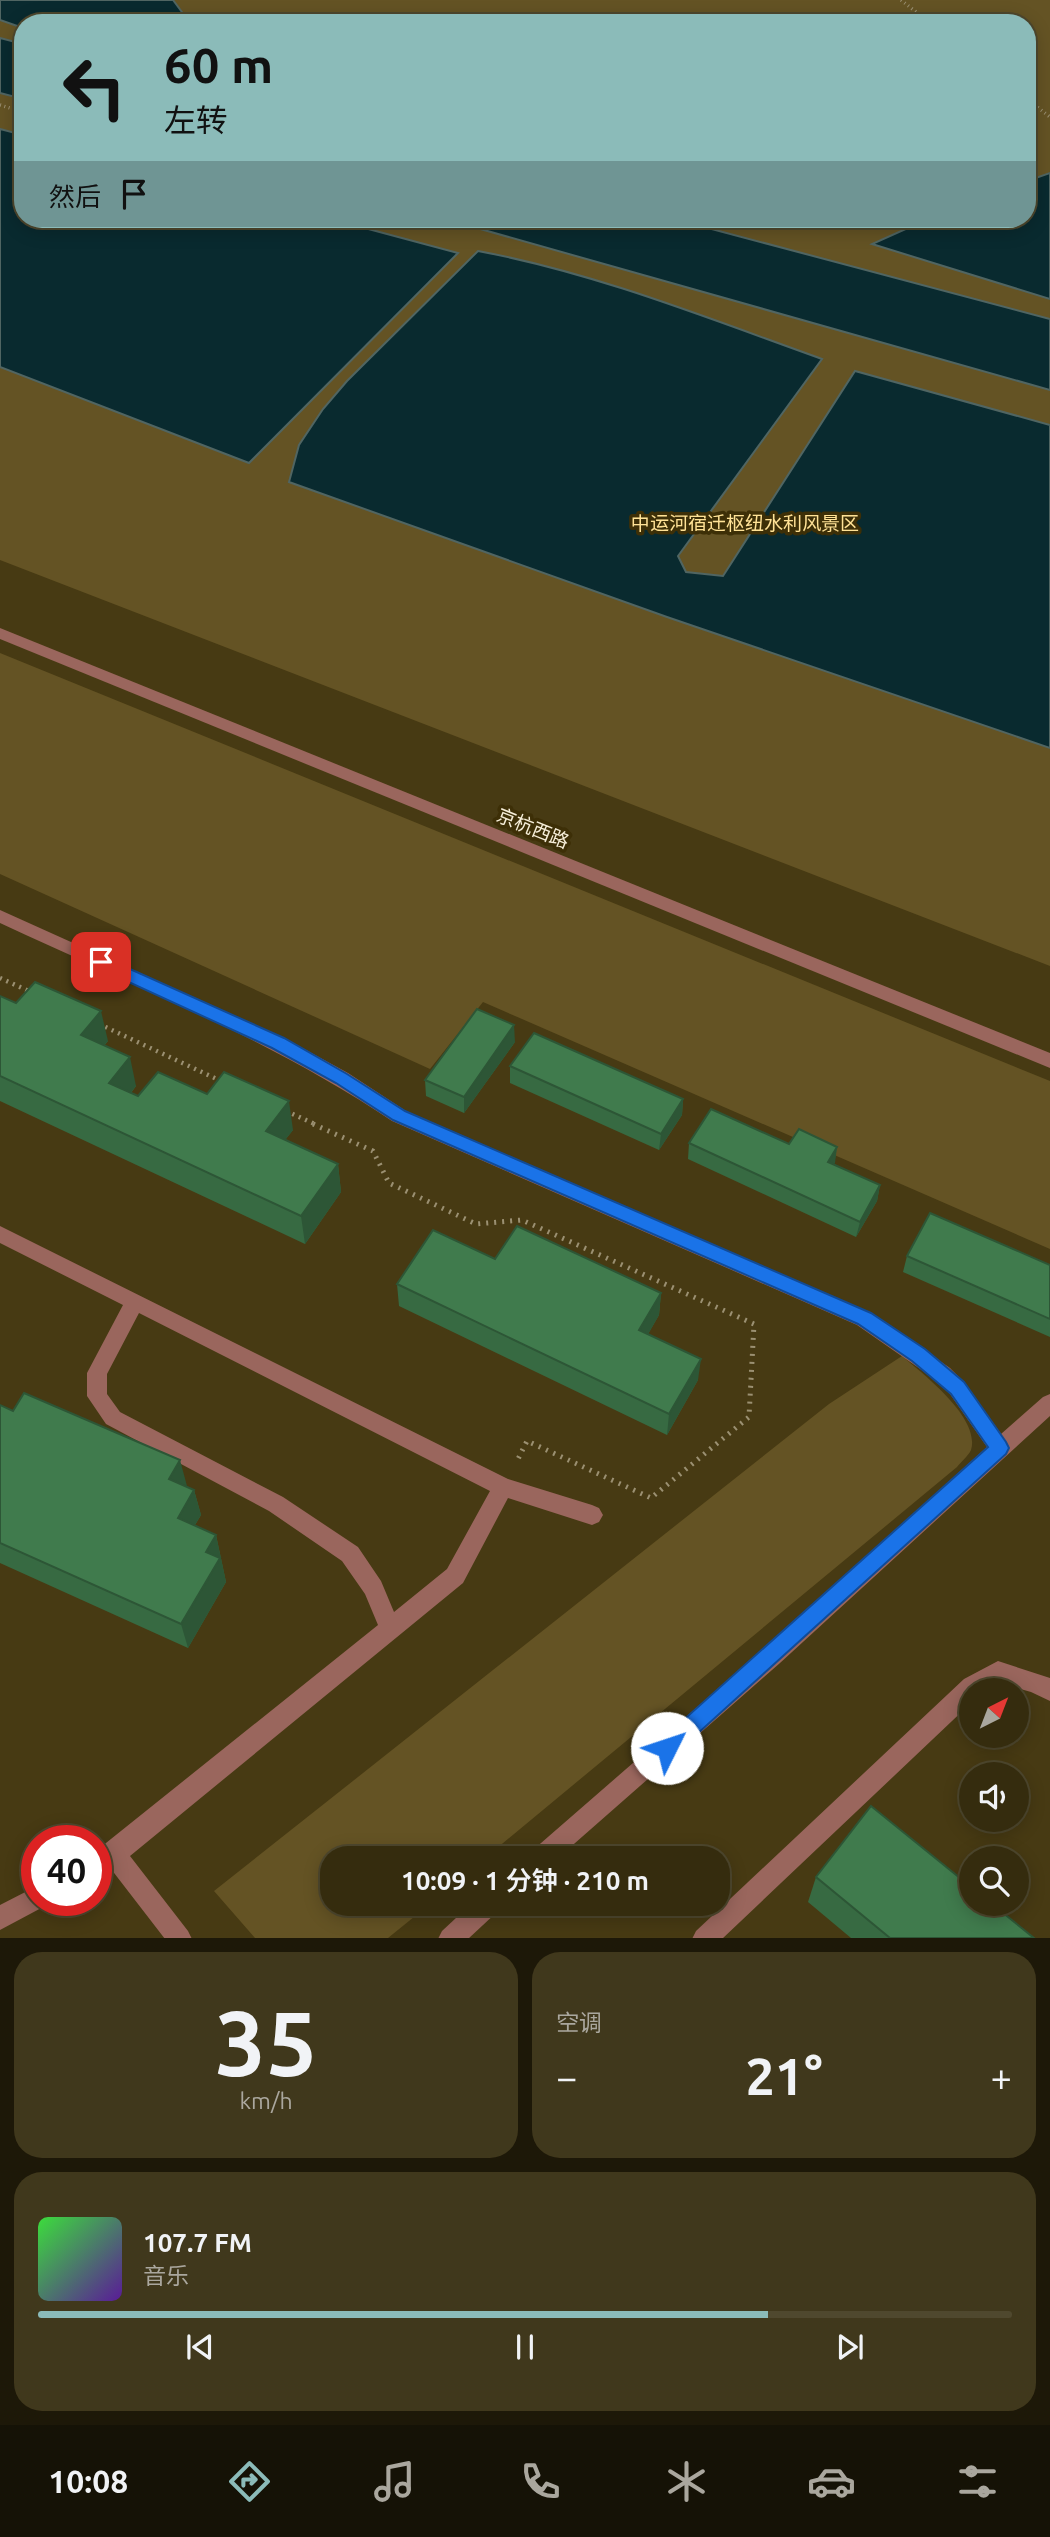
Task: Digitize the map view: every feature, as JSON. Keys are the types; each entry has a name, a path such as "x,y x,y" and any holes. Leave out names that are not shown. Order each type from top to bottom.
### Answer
{"street":[{"name":"京杭西路","path":"0,633 1050,1061"},
{"path":"0,916 278,1043 342,1078 399,1116 864,1319 943,1374 957,1388 999,1448"},
{"path":"0,1234 503,1487 592,1515"},
{"path":"135,1303 97,1374 97,1396 113,1418 276,1504 350,1554 373,1587 390,1629"},
{"path":"555,1846 761,1665 1050,1402"},
{"path":"112,1853 455,1576 503,1487"},
{"path":"704,1938 972,1687 998,1672 1035,1682 1050,1690"},
{"path":"112,1866 180,1938"},
{"path":"0,1918 21,1907"},
{"path":"450,1938 475,1916"}],"path":[{"path":"901,0 919,14"},
{"path":"1036,106 1050,117"},
{"path":"0,978 37,995"},
{"path":"87,1018 224,1082"},
{"path":"273,1105 373,1151 389,1183 476,1224 522,1220 754,1324 749,1418 651,1498 527,1441 503,1487"}],"green space":[{"name":"中运河宿迁枢纽水利风景区","path":"0,0 1050,0 1050,966 0,560"},
{"path":"0,653 1050,1081 1050,1249 483,1002 430,1069 0,874"},
{"path":"902,1356 936,1385 959,1411 972,1438 971,1450 957,1467 499,1846 320,1846 320,1916 415,1916 388,1938 255,1938 214,1891 829,1404"}],"water":[{"path":"0,0 173,0 183,14 14,14 14,25 0,20"},
{"path":"0,38 14,42 14,97 0,93"},
{"path":"0,129 14,133 14,228 365,228 458,253 249,463 0,367"},
{"path":"1050,173 1050,299 872,244 908,228 1036,228 1036,178"},
{"path":"477,228 708,228 1050,319 1050,390"},
{"path":"478,251 609,284 822,359 678,556 686,572 723,576 855,371 1050,425 1050,748 667,617 289,482 299,445 323,409 347,381"}],"building":[{"path":"35,982 101,1011 81,1035 130,1057 109,1083 138,1096 158,1072 207,1094 224,1072 289,1101 266,1131 338,1164 301,1216 0,1076 0,996 16,1003"},
{"path":"477,1009 514,1025 464,1097 425,1080"},
{"path":"534,1033 683,1099 661,1134 510,1066"},
{"path":"711,1109 789,1144 799,1129 837,1147 828,1162 880,1185 860,1222 689,1143"},
{"path":"930,1213 1050,1265 1050,1319 907,1256"},
{"path":"517,1226 661,1293 639,1330 701,1359 669,1414 397,1284 433,1230 495,1259"},
{"path":"24,1393 180,1460 169,1479 194,1490 178,1518 216,1535 206,1552 220,1558 181,1624 0,1543 0,1405 13,1411"},
{"path":"871,1806 959,1877 959,1916 1007,1916 1034,1938 890,1938 816,1877"}],"route":[{"path":"101,962 278,1043 342,1078 399,1116 864,1319 919,1355 957,1388 999,1448 772,1656 667,1748"}]}
